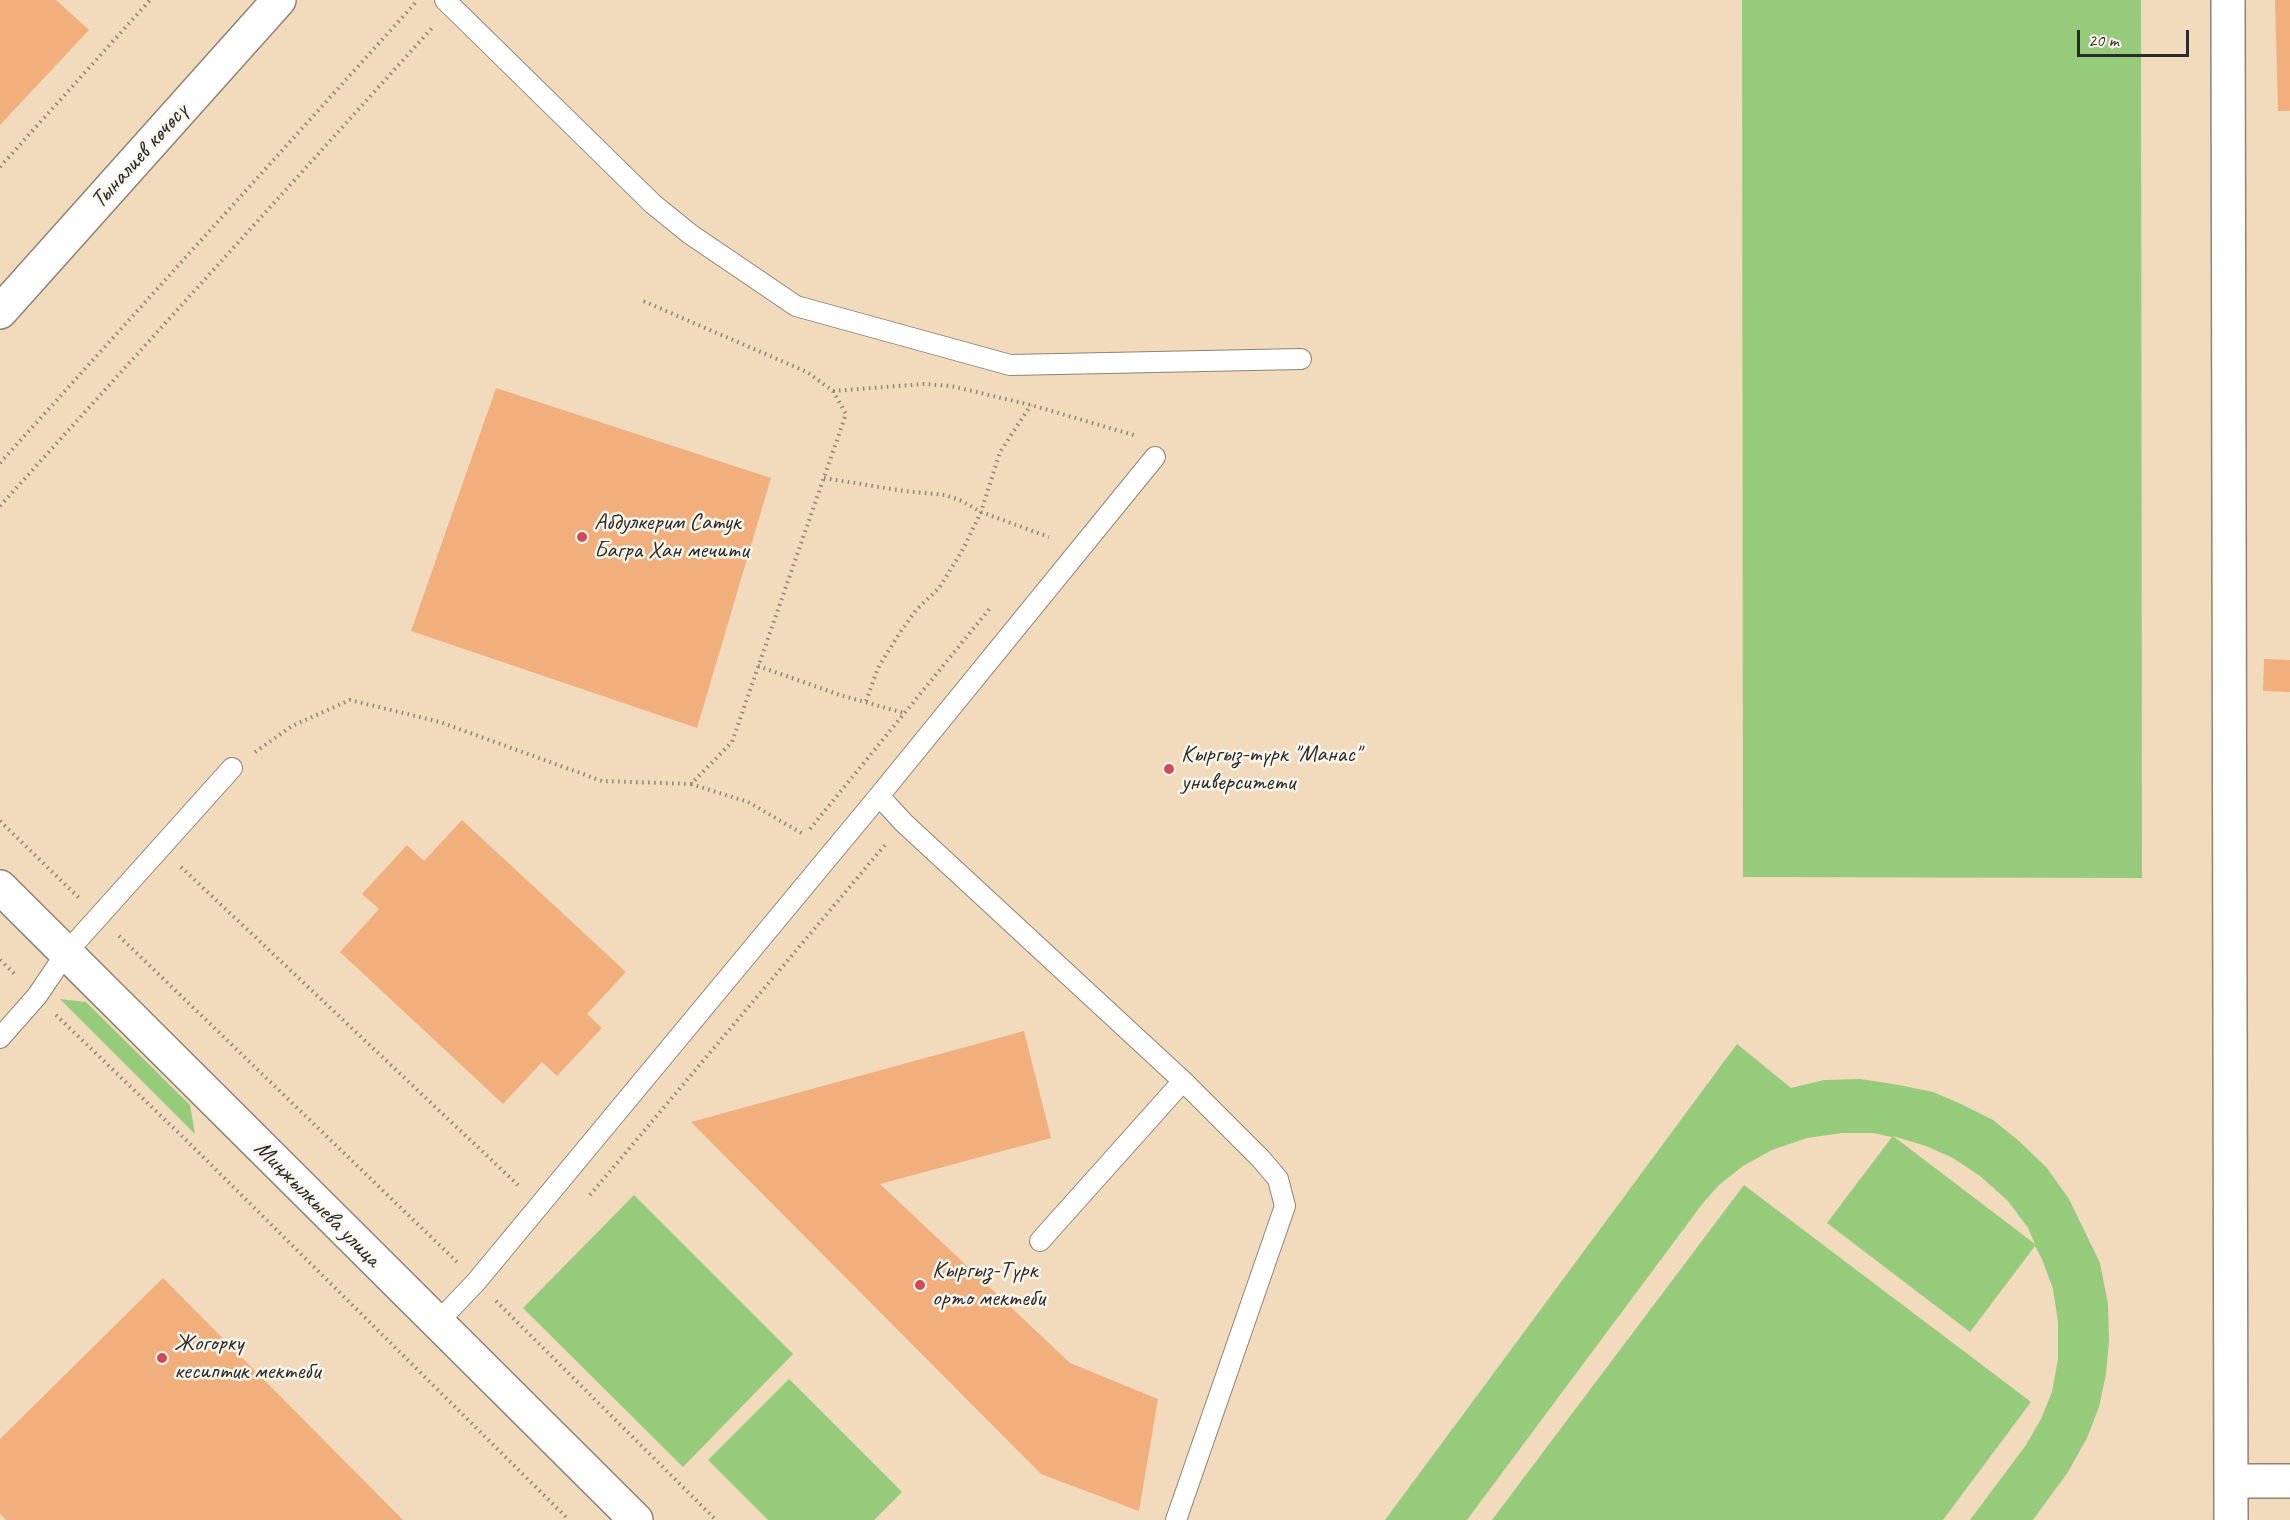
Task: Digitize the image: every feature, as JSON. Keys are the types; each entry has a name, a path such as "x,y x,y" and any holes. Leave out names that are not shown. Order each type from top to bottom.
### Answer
{"street":[{"name":"Тыналиев көчөсү","path":"0,312 279,0"},
{"path":"2228,0 2231,1520"},
{"name":"Миңжылкыева улица","path":"0,887 636,1520"},
{"path":"2231,1481 2290,1482"}],"lane":[{"path":"448,3 653,204 690,234 796,306 1010,365 1301,359"},
{"path":"437,1323 476,1282 879,796 1155,457"},
{"path":"0,1038 37,996 66,953 232,768"},
{"path":"879,796 904,822 1184,1081 1278,1179 1285,1206 1176,1520"},
{"path":"1041,1241 1184,1081"}],"path":[{"path":"0,167 150,0"},
{"path":"0,463 418,0"},
{"path":"0,506 448,3"},
{"path":"643,302 807,372 833,391 846,414 732,742 691,784"},
{"path":"833,391 924,384 951,386 1031,405 1134,434 1155,457"},
{"path":"866,702 878,668 888,652 916,610 939,588 962,551 981,512 1000,452 1031,405"},
{"path":"824,478 945,495 962,501 981,512 1049,537"},
{"path":"758,666 840,695 904,713"},
{"path":"232,768 292,726 350,700 440,722 602,781 691,784 748,802 805,835"},
{"path":"0,821 476,1282 716,1520"},
{"path":"583,1204 904,822"},
{"path":"160,848 518,1186"},
{"path":"0,960 185,1139 569,1520"},
{"path":"498,1304 506,1294"}],"green space":[{"path":"1742,0 2141,0 2142,878 1743,877"},
{"path":"60,999 86,1002 190,1105 195,1134"},
{"path":"1737,1044 1791,1088 1824,1080 1860,1079 1899,1085 1933,1092 1993,1120 2047,1168 2069,1199 2100,1263 2108,1304 2109,1341 2106,1374 2099,1407 2087,1438 2068,1472 2033,1520 1970,1520 2026,1445 2041,1419 2052,1392 2058,1359 2058,1322 2053,1289 2042,1259 2035,1246 1970,1332 1827,1223 1892,1137 1873,1133 1842,1133 1807,1138 1772,1150 1743,1166 1719,1185 1703,1203 1467,1520 1385,1520","holes":["1893,1136 1926,1146 1953,1158 1980,1176 2008,1201 2028,1228 2035,1244"]},
{"path":"1744,1185 2031,1402 1943,1520 1492,1520"},
{"path":"634,1195 793,1354 683,1467 523,1308"},
{"path":"789,1379 902,1492 874,1520 768,1520 708,1460"}],"building":[{"path":"0,0 56,0 89,30 0,125"},
{"path":"2275,0 2290,0 2290,111 2278,111"},
{"path":"496,388 771,478 697,728 411,631"},
{"path":"2264,659 2290,660 2290,692 2263,691"},
{"path":"462,820 626,972 587,1014 602,1028 557,1076 542,1062 503,1104 340,952 379,909 362,894 407,845 424,861"},
{"path":"1024,1031 1051,1138 880,1184 1070,1363 1158,1399 1139,1511 1041,1474 691,1122"},
{"name":"Жогорку кесиптик мектеби","path":"163,1278 403,1520 6,1520 0,1514 0,1439"}],"place":[{"name":"Абдулкерим Сатук Багра Хан мечити","path":"582,537"},
{"name":"Кыргыз-түрк \"Манас\" университети","path":"1169,769"},
{"name":"Кыргыз-Түрк орто мектеби","path":"920,1285"},
{"name":"Жогорку кесиптик мектеби","path":"162,1358"}]}
